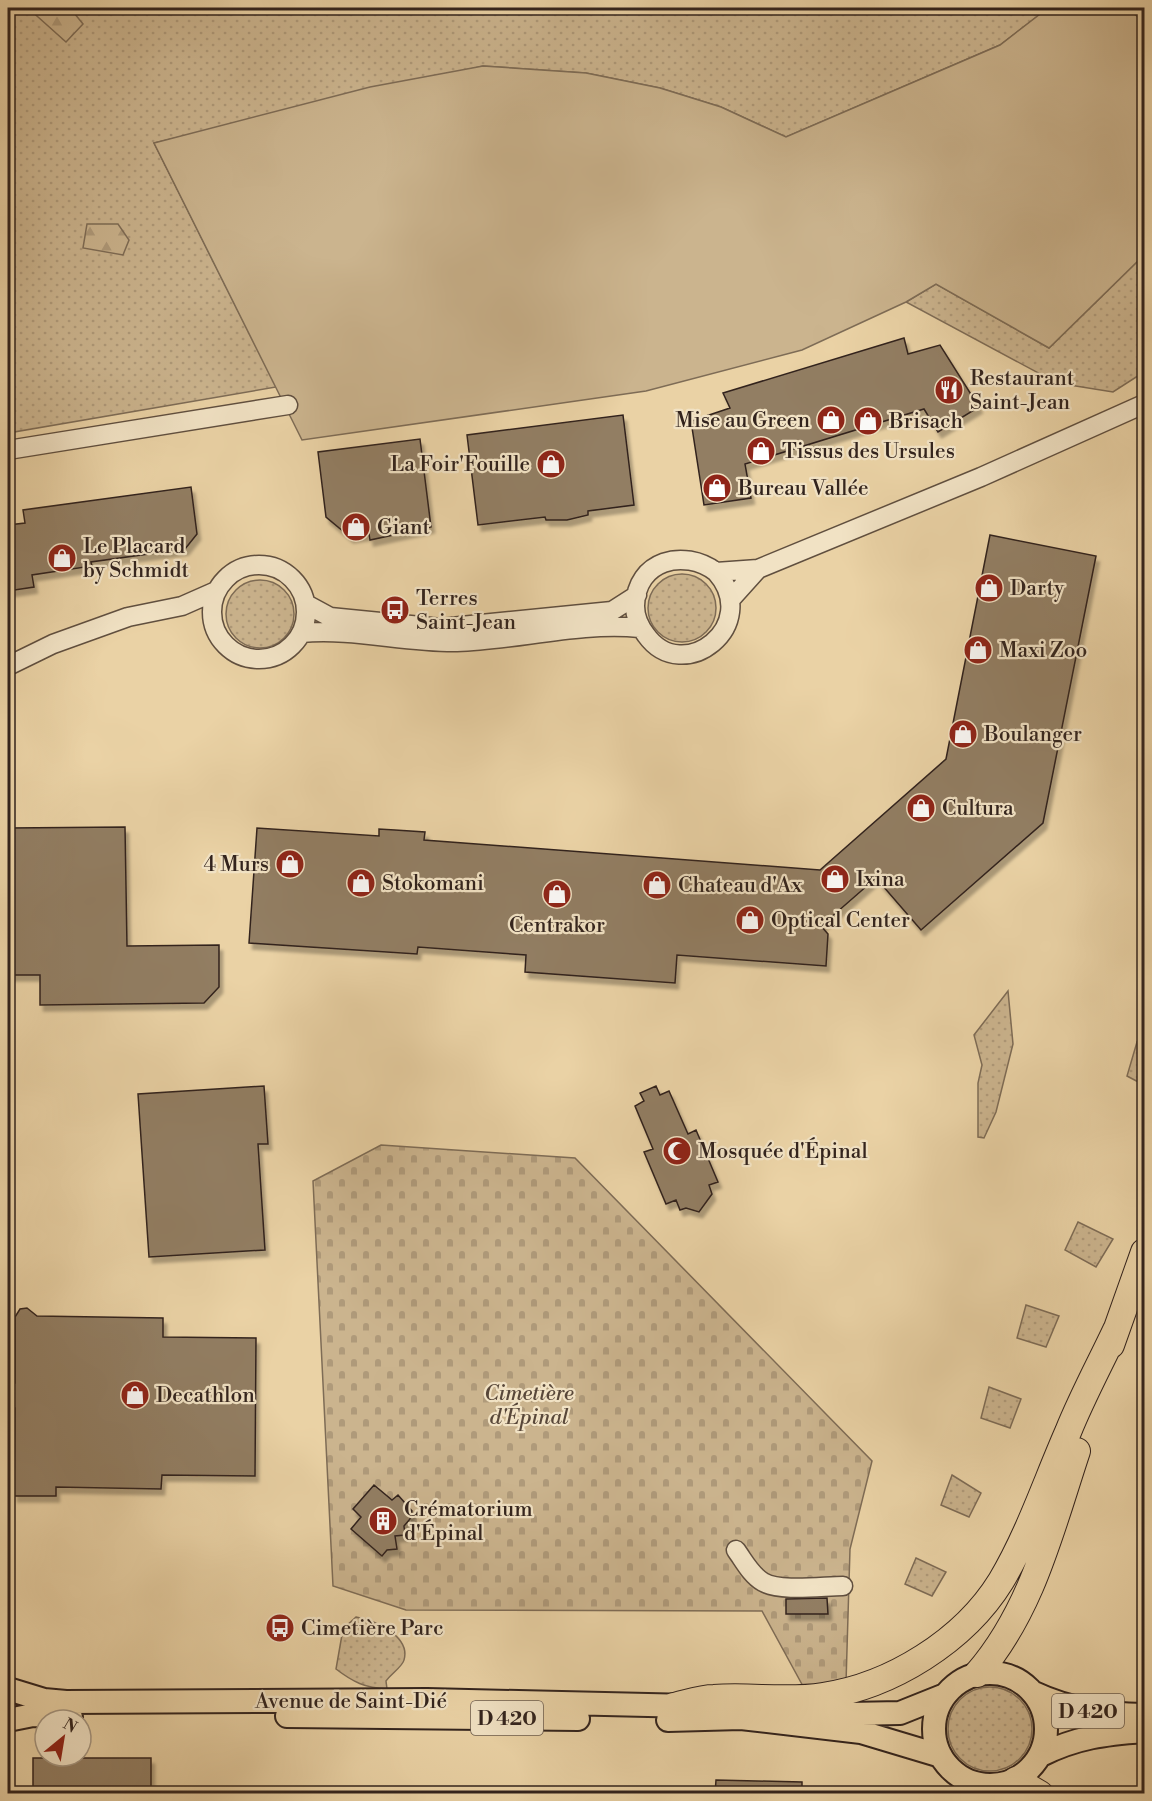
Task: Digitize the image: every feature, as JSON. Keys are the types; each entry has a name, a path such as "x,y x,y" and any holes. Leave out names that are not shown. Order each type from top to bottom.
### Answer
{"highway":[{"path":"977,1674 992,1657 1038,1572 1116,1330 1144,1252"},
{"path":"674,1706 712,1698 822,1696 874,1683 928,1654 948,1638 971,1618 1000,1583 1026,1534 1068,1430 1116,1330"},
{"path":"1016,1780 1040,1794"}],"main road":[{"path":"992,1672 1008,1675 1034,1693 1043,1707 1047,1723 1046,1739 1035,1765 1016,1780 1002,1785 972,1783 958,1776 941,1756 934,1731 939,1706 945,1695 959,1682 977,1674 992,1672"},
{"name":"Avenue de Saint-Dié","path":"8,1689 44,1700 66,1702 427,1700 674,1706 849,1714 900,1713 945,1695"},
{"name":"D 420","path":"1034,1693 1060,1705 1090,1712 1144,1715"},
{"name":"Avenue de Saint-Dié","path":"8,1720 33,1715 699,1721 741,1718 861,1732 941,1756"},
{"name":"D 420","path":"1041,1755 1068,1742 1098,1735 1144,1731"}],"street":[{"path":"716,572 758,568 981,477 1144,404"},
{"path":"8,450 288,405"},
{"path":"670,560 695,560 716,572 728,588 731,599 731,614 722,634 705,649 691,654 676,654 661,649 649,640 640,628 637,617 637,595 649,573 670,560"},
{"path":"8,666 52,644 128,617 182,606 216,591 229,575 240,568 265,565 291,576 301,589 307,614 302,633 294,644 278,655 259,659 246,657 223,643 212,619 216,591"},
{"path":"731,599 758,568"},
{"path":"306,604 330,617 441,628 612,611 637,595"},
{"path":"182,606 212,619"},
{"path":"302,633 327,630 407,641 458,642 613,625 640,628"},
{"path":"736,1550 754,1576 765,1584 790,1587 843,1586"}],"green space":[{"path":"8,8 1048,8 1000,45 786,137 721,107 660,88 586,73 483,66 154,143 276,387 8,433"},
{"path":"28,8 70,8 83,24 66,42"},
{"path":"1048,8 1125,8 1144,21 1144,255 1049,348 936,284 906,302 802,350 646,391 302,440 154,143 370,87 483,66 586,73 660,88 721,107 786,137 1000,45"},
{"path":"87,224 118,224 129,240 123,255 83,248"},
{"path":"1144,255 1144,372 1113,392 1057,383 906,302 936,284 1049,348"},
{"path":"682,574 695,577 706,584 713,595 716,608 713,621 706,632 695,639 682,642 669,639 658,632 651,621 648,608 651,595 658,584 669,577"},
{"path":"267,580 279,586 288,595 294,607 292,627 284,638 267,648 253,648 236,638 228,627 226,607 236,590 247,582"},
{"path":"1008,991 1013,1044 996,1112 984,1138 978,1137 978,1083 982,1065 974,1035"},
{"path":"1137,1042 1144,1045 1144,1085 1127,1076"},
{"name":"Cimetière d'Épinal","path":"381,1145 575,1158 872,1461 850,1549 846,1683 804,1688 762,1611 406,1610 333,1586 313,1181"},
{"path":"1078,1222 1113,1239 1096,1267 1065,1250"},
{"path":"1026,1305 1059,1316 1046,1347 1017,1338"},
{"path":"989,1387 1021,1399 1010,1428 981,1418"},
{"path":"952,1475 981,1493 969,1517 941,1505"},
{"path":"916,1558 946,1572 932,1596 905,1584"},
{"path":"356,1617 381,1626 397,1637 402,1644 405,1651 404,1660 386,1681 387,1689 360,1684 336,1669 343,1629"},
{"path":"990,1687 1006,1690 1020,1699 1029,1713 1032,1729 1029,1745 1020,1759 1006,1768 990,1771 974,1768 960,1759 951,1745 948,1729 951,1713 960,1699 974,1690"}],"building":[{"path":"904,338 908,354 940,345 979,407 938,432 924,409 745,464 751,498 704,505 691,421 730,408 723,393"},
{"path":"623,415 634,505 588,511 588,515 567,520 546,520 545,517 478,525 467,435"},
{"path":"420,439 431,527 370,540 369,534 350,537 326,517 318,452"},
{"path":"191,487 197,534 185,549 91,562 92,566 32,575 34,587 8,591 8,525 25,523 23,510"},
{"path":"990,535 1096,556 1043,823 921,930 876,878 821,926 828,934 826,966 677,955 675,983 525,972 526,955 418,947 417,954 249,943 257,828 379,836 379,829 425,832 424,840 820,870 946,759"},
{"path":"125,827 127,946 219,945 219,987 204,1003 40,1005 40,975 8,975 8,828"},
{"path":"264,1086 268,1144 258,1144 265,1250 149,1257 138,1094"},
{"name":"Mosquée d'Épinal","path":"656,1086 660,1095 669,1091 688,1134 696,1130 718,1182 709,1185 712,1194 699,1212 686,1208 680,1210 676,1200 666,1204 644,1152 653,1149 635,1106 644,1101 640,1093"},
{"name":"Decathlon","path":"27,1308 37,1316 163,1318 163,1337 256,1338 255,1476 162,1475 161,1489 56,1487 56,1496 14,1496 15,1408 11,1408 12,1383 15,1383 15,1317 20,1309"},
{"name":"Crématorium d'Épinal","path":"374,1485 392,1500 398,1495 412,1511 410,1519 404,1526 405,1535 395,1536 397,1549 387,1550 382,1556 351,1529 361,1517 353,1509"},
{"path":"827,1598 828,1614 786,1614 786,1599"},
{"path":"93,1758 151,1758 151,1794 33,1794 33,1768 93,1768"},
{"path":"716,1780 802,1782 802,1794 715,1794"}],"place":[{"name":"Restaurant Saint-Jean","path":"949,390"},
{"name":"Mise au Green","path":"831,420"},
{"name":"Brisach","path":"868,421"},
{"name":"Tissus des Ursules","path":"761,451"},
{"name":"La Foir'Fouille","path":"551,464"},
{"name":"Bureau Vallée","path":"717,488"},
{"name":"Giant","path":"356,527"},
{"name":"Le Placard by Schmidt","path":"62,558"},
{"name":"Darty","path":"989,588"},
{"name":"Terres Saint-Jean","path":"395,610"},
{"name":"Maxi Zoo","path":"978,650"},
{"name":"Boulanger","path":"963,734"},
{"name":"Cultura","path":"921,808"},
{"name":"4 Murs","path":"290,864"},
{"name":"Ixina","path":"835,879"},
{"name":"Stokomani","path":"361,883"},
{"name":"Chateau d'Ax","path":"657,885"},
{"name":"Centrakor","path":"557,894"},
{"name":"Optical Center","path":"750,920"},
{"name":"Mosquée d'Épinal","path":"677,1151"},
{"name":"Decathlon","path":"135,1395"},
{"name":"Crématorium d'Épinal","path":"383,1521"},
{"name":"Cimetière Parc","path":"280,1628"}]}
